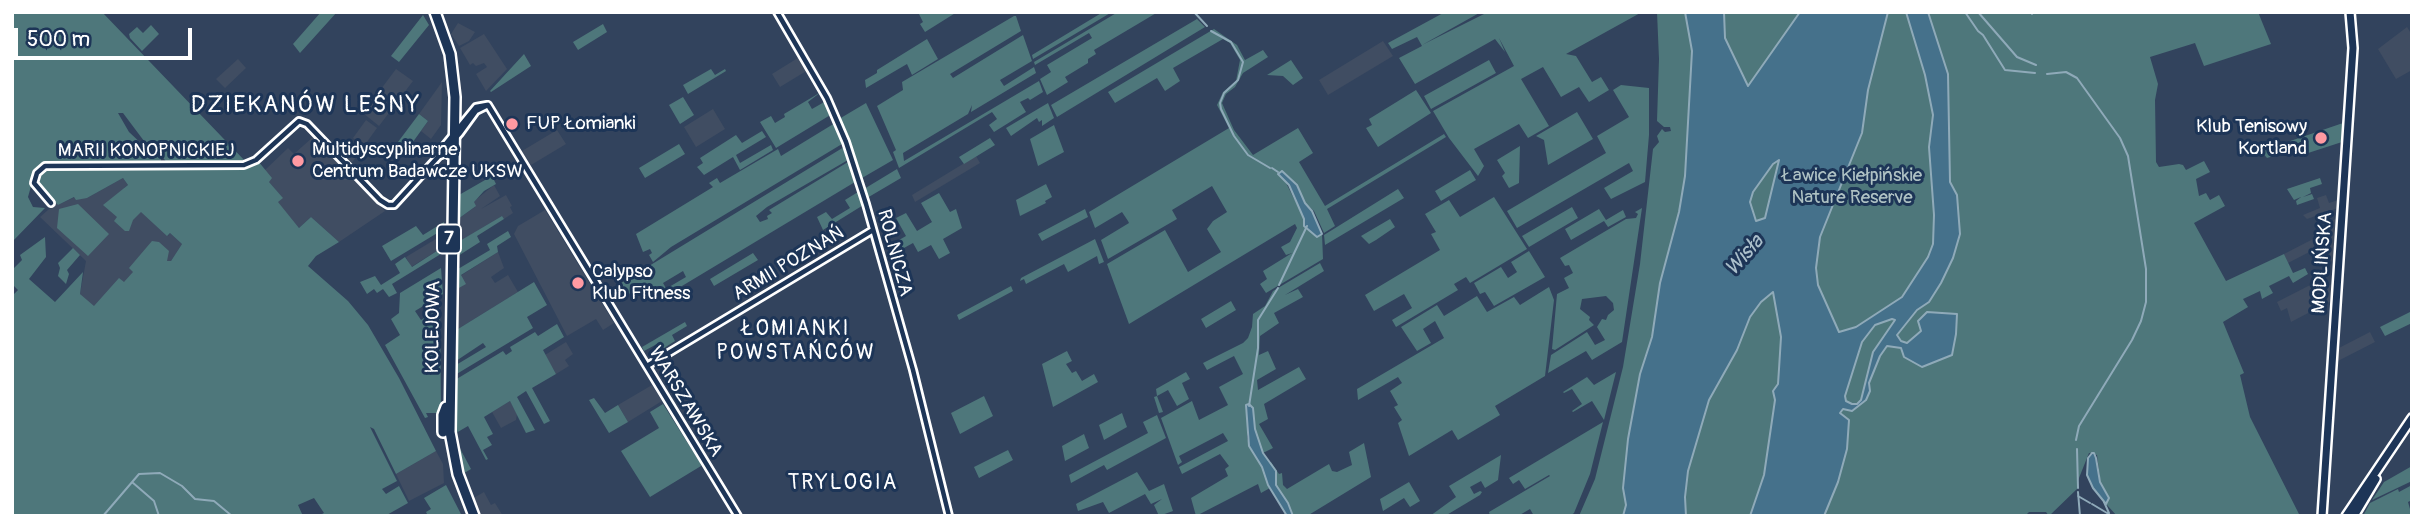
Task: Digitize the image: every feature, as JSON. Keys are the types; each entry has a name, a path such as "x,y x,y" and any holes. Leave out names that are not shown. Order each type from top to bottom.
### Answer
{"highway":[{"name":"KOLEJOWA","path":"433,12 450,58 456,117 453,137 442,156 447,442 452,468 472,516"},
{"name":"KOLEJOWA","path":"433,12 448,69 453,137 450,432 459,478 472,516"},
{"path":"456,117 462,120 466,118"},
{"path":"443,432 446,407"}],"main road":[{"name":"MODLIŃSKA","path":"2322,516 2354,38 2350,12"},
{"path":"2346,516 2412,418"},
{"path":"2354,516 2412,427"}],"street":[{"name":"ROLNICZA","path":"777,12 834,110 852,159 912,367 949,516"},
{"path":"453,137 476,111 488,105"},
{"path":"453,137 478,106 488,105"},
{"name":"WARSZAWSKA","path":"488,105 738,516"},
{"name":"MARII KONOPNICKIEJ","path":"51,203 34,183 37,173 45,166 244,165 256,160 299,121 305,123 380,200 388,205 396,204 442,156 453,137"},
{"name":"ARMII POZNAŃ","path":"647,366 873,230"}],"shaded area":[{"path":"458,23 475,32 469,41 459,46 451,34"},
{"path":"2407,27 2412,35 2412,70 2396,79 2378,49"},
{"path":"484,34 507,69 486,91 476,74 487,67 484,63 470,65 460,48"},
{"path":"1383,41 1393,56 1328,95 1319,80"},
{"path":"801,56 808,70 780,87 772,74"},
{"path":"238,59 246,68 225,88 216,79"},
{"path":"396,69 413,81 379,126 363,113"},
{"path":"442,82 441,125 431,139 421,131 428,121 419,114"},
{"path":"713,109 725,129 696,147 684,127"},
{"path":"366,120 377,128 351,164 346,159 358,142 353,138"},
{"path":"557,130 566,144 531,165 522,151"},
{"path":"313,137 385,211 339,242 311,217 299,228 277,202 282,197 268,181 265,170 288,148 294,154"},
{"path":"976,156 980,163 915,202 912,195"},
{"path":"123,178 128,185 124,188 168,236 170,233 182,244 171,261 108,335 80,294 86,261 40,217 56,203 58,205 75,197 87,198"},
{"path":"494,185 500,196 481,209 506,195 513,213 504,219 502,216 459,242 458,219 475,207 473,202"},
{"path":"2326,195 2329,203 2338,200 2338,208 2307,219 2303,215 2320,208 2317,198"},
{"path":"545,210 614,323 603,330 596,319 567,336 514,234 518,226"},
{"path":"2337,218 2332,262 2320,241 2329,234 2324,225"},
{"path":"444,234 443,247 411,267 406,257"},
{"path":"2315,238 2321,246 2288,263 2284,254"},
{"path":"498,252 504,268 491,277 495,283 508,275 518,292 458,329 457,278"},
{"path":"2318,281 2322,289 2332,284 2331,301 2291,322 2287,308 2281,311 2277,302"},
{"path":"2370,332 2375,342 2336,362 2337,349"},
{"path":"566,342 573,354 565,360 569,366 556,374 545,355"},
{"path":"652,385 662,401 628,422 618,405"},
{"path":"510,401 517,414 516,420 501,428 492,412"},
{"path":"436,451 443,464 444,483 409,501 396,474"},
{"path":"484,492 491,505 495,503 503,516 479,516 470,500"}],"green space":[{"path":"12,12 102,12 246,162 167,163 151,141 144,141 123,113 118,113 129,132 145,147 148,145 146,149 153,156 161,158 161,162 45,163 35,172 28,197 33,207 45,208 12,242"},
{"path":"321,12 337,12 300,53 293,44"},
{"path":"918,12 957,12 925,32"},
{"path":"1103,12 1112,12 1033,59 1032,55"},
{"path":"1118,12 1158,12 1094,50 1096,54 1088,59 1088,63 1065,77 1068,82 1047,95 1040,79 1051,72 1047,65 1092,38 1089,33 1035,65 1034,62"},
{"path":"1445,12 1481,12 1422,45 1488,12 1642,12 1566,54 1576,56 1592,82 1601,77 1609,90 1589,102 1579,87 1561,97 1543,67 1521,79 1549,126 1528,138 1519,124 1474,149 1484,166 1478,176 1449,138 1433,111 1514,66 1499,38 1505,52 1495,39 1415,84 1399,58 1422,46 1417,37 1392,49 1388,43"},
{"name":"Ławice Kiełpińskie Nature Reserve","path":"1657,12 2258,12 2271,44 2204,66 2195,43 2150,57 2158,84 2155,100 2156,162 2159,167 2183,165 2186,170 2204,161 2210,172 2196,179 2199,196 2206,193 2210,200 2219,195 2225,206 2194,223 2226,281 2284,254 2293,273 2305,268 2308,274 2293,283 2289,276 2269,286 2273,293 2262,299 2260,291 2243,299 2248,307 2223,322 2244,373 2240,375 2250,417 2300,516 2117,516 2107,505 2101,486 2097,455 2089,453 2077,489 2049,516 2046,512 2029,512 2025,516 1579,516 1595,479 1623,367 1640,264 1653,149 1659,142 1657,136 1662,129 1665,132 1671,131 1670,127 1664,127 1657,121"},
{"path":"423,15 429,25 399,62 391,56"},
{"path":"1014,16 1021,31 950,74 953,78 1023,35 1032,61 1000,80 1004,86 1034,67 1036,73 971,112 972,105 968,114 903,153 904,161 1039,81 1043,92 1030,100 1028,98 1020,102 1026,112 994,132 989,125 997,119 992,112 899,168 893,152 896,150 877,106 903,90 902,82"},
{"path":"1197,19 1205,27 1057,117 1051,105"},
{"path":"603,24 607,32 578,50 573,42"},
{"path":"151,25 159,34 142,51 129,34 137,27 143,33"},
{"path":"1214,29 1237,45 1245,60 1263,50 1268,57 1243,73 1235,87 1226,94 1222,103 1234,130 1253,155 1298,128 1313,153 1299,162 1325,206 1444,134 1446,137 1327,209 1335,226 1324,233 1297,185 1284,179 1310,230 1317,237 1322,234 1323,259 1266,293 1260,284 1267,279 1263,271 1292,253 1286,255 1281,247 1290,242 1297,228 1295,224 1129,324 1107,264 1165,230 1188,272 1221,252 1207,229 1213,221 1227,212 1212,186 1172,210 1177,219 1108,259 1101,240 1129,223 1122,212 1095,228 1089,212 1229,128 1217,105 1223,92 1236,81 1240,60 1230,43 1223,39 1173,68 1180,81 1165,91 1157,78 1115,103 1108,92"},
{"path":"927,39 938,59 912,75 907,64 866,88 865,80 877,73 877,70"},
{"path":"524,54 531,66 491,92 490,91"},
{"path":"1291,60 1303,78 1293,85 1283,76 1267,75"},
{"path":"1489,60 1496,73 1431,109 1424,96"},
{"path":"711,69 715,75 725,69 726,71 688,94 683,85"},
{"path":"1621,85 1649,88 1645,182 1611,199 1604,188 1633,171 1629,163 1517,228 1507,211 1606,153 1597,136 1629,117 1613,90"},
{"path":"1416,90 1431,113 1378,147 1366,128 1372,125 1369,119"},
{"path":"821,92 808,102 812,109 826,101 832,114 776,148 760,122 771,116 775,123 785,117 784,114"},
{"path":"683,97 694,115 680,124 669,105"},
{"path":"866,103 893,160 862,178 839,119"},
{"path":"1048,103 1054,118 1042,126 1042,120 1039,122 1037,118 1011,136 1006,128"},
{"path":"1577,112 1593,139 1548,165 1544,140 1536,136"},
{"path":"419,114 428,121 405,153 395,146"},
{"path":"835,123 842,144 671,247 653,262 649,255 652,253 650,249 643,252 636,234 713,187 709,183 717,178 720,183 778,149 781,156"},
{"name":"Klub Tenisowy Kortland","path":"2343,123 2342,142 2305,154 2302,147 2267,158 2261,151"},
{"path":"1054,125 1064,152 1038,166 1030,139"},
{"path":"762,131 766,137 736,155 740,163 771,145 773,150 740,170 733,157 704,175 697,167 703,163 700,158 736,135 742,143"},
{"path":"990,138 995,145 964,164 959,157"},
{"path":"679,144 685,154 645,178 639,168"},
{"path":"1520,146 1519,183 1509,188 1502,176 1505,173 1497,160"},
{"path":"844,147 848,160 756,216 760,222 768,219 767,216 772,213 769,210 848,162 855,182 672,292 669,287 686,277 683,271 663,283 667,290 654,298 647,285 614,301 608,291"},
{"path":"258,161 272,178 269,182 283,198 278,202 299,228 311,217 339,242 316,256 308,266 348,301 368,325 399,378 436,451 396,474 374,429 370,427 397,481 382,489 386,494 399,486 408,503 385,516 318,516 324,513 314,498 298,505 303,516 12,516 12,296 18,290 12,284 12,270 22,260 20,255 45,237 46,257 29,279 55,302 83,272 80,294 94,306 119,278 124,282 133,272 129,268 152,241 159,242 169,251 167,261 171,261 182,244 170,233 167,236 141,212 133,220 129,231 125,231 114,221 117,217 103,205 128,185 123,178 87,198 76,200 74,197 58,205 37,184 38,174 45,168 240,169 253,166"},
{"path":"897,169 901,178 867,198 864,189"},
{"path":"1470,170 1476,180 1441,201 1435,191"},
{"path":"492,176 496,184 484,191 474,202 476,206 458,219 459,195"},
{"path":"2320,178 2322,184 2310,188 2311,193 2303,197 2312,194 2314,199 2297,205 2296,201 2301,197 2294,200 2287,189"},
{"path":"1046,184 1052,197 1020,216 1016,200"},
{"path":"1398,189 1404,198 1325,245 1324,235"},
{"path":"858,192 865,204 823,230 817,217 826,212 832,219 850,208 845,200"},
{"path":"939,193 950,212 956,209 962,228 943,239 950,253 939,259 931,245 918,252 913,243 884,259 902,247 899,240 906,236 896,218 906,213 917,231 932,222 921,203"},
{"path":"1494,197 1527,249 1470,283 1466,277 1454,284 1458,290 1396,327 1392,320 1412,308 1404,294 1374,311 1365,295 1440,250 1431,234 1436,232 1425,214 1449,200 1460,217"},
{"path":"78,204 109,234 88,256 57,228 59,209"},
{"path":"1572,207 1578,218 1529,247 1522,236"},
{"path":"1642,208 1622,342 1592,360 1586,351 1548,373 1551,355 1587,332 1595,345 1605,340 1597,327 1602,319 1606,320 1614,310 1613,303 1606,296 1582,299 1580,309 1590,317 1589,320 1594,325 1555,350 1552,349 1557,294 1569,288 1564,278 1573,273 1569,265 1565,266 1560,258 1626,219 1636,218 1638,214 1635,212"},
{"path":"1085,209 1088,217 1042,241 1038,234"},
{"path":"1599,209 1606,220 1623,210 1626,217 1608,227 1604,221 1571,240 1565,229"},
{"path":"502,216 504,219 477,236 480,242 458,256 458,242"},
{"path":"1390,219 1395,227 1376,240 1369,244 1361,236"},
{"path":"444,222 444,229 391,261 382,246 416,226 423,235"},
{"path":"508,231 511,237 497,246 498,252 461,275 466,284 457,289 458,269 490,250 487,244"},
{"path":"1095,239 1104,262 1099,264 1097,256 1068,272 1064,264 1026,284 1024,279 1020,281 1021,278"},
{"path":"443,247 444,252 392,284 397,293 389,297 383,289 377,293 374,289 367,294 360,282 375,276 381,285 400,273 395,264 405,257 412,267"},
{"path":"73,248 80,255 67,270 69,274 66,284 58,276 58,263"},
{"path":"1529,251 1545,277 1494,306 1485,292 1480,294 1474,283 1501,267 1508,278 1517,272 1511,262"},
{"path":"753,253 758,260 714,286 710,279"},
{"path":"1320,263 1324,271 1285,295 1298,289 1303,297 1274,313 1279,323 1260,336 1259,355 1268,351 1276,369 1257,380 1258,390 1299,367 1306,379 1264,404 1268,419 1259,424 1273,448 1263,453 1255,429 1253,408 1247,436 1249,446 1262,467 1270,488 1261,493 1258,484 1196,516 1191,498 1228,476 1225,469 1229,466 1220,454 1182,474 1179,467 1228,441 1223,433 1179,456 1182,462 1178,465 1161,418 1192,401 1199,420 1228,405 1219,387 1243,374 1234,356 1207,370 1203,363 1243,343 1252,327 1253,314 1265,306 1273,291"},
{"path":"441,268 443,294 415,311 421,320 440,308 441,409 439,413 426,413 428,417 425,418 385,345 400,335 391,319 399,313 400,293"},
{"path":"534,282 547,305 527,317 533,328 455,375 456,365 486,347 483,343 456,361 458,329"},
{"path":"1011,286 1013,291 959,320 957,315"},
{"path":"1549,287 1554,300 1545,376 1495,406 1500,415 1458,440 1452,430 1409,456 1398,423 1402,420 1394,407 1398,405 1390,391 1402,383 1398,377 1358,400 1357,389 1444,338 1435,321 1423,329 1431,343 1417,351 1401,327 1437,305 1444,316 1477,296 1487,312 1514,297 1520,305"},
{"path":"1231,301 1236,310 1206,328 1201,319"},
{"path":"2412,311 2412,323 2385,336 2380,327"},
{"path":"685,322 687,326 672,335 675,341 661,350 657,344 644,351 642,347"},
{"path":"557,324 564,337 543,350 556,374 532,388 550,421 544,424 526,391 517,397 535,430 526,433 510,401 484,417 493,434 487,437 492,445 483,450 488,459 486,460 468,426 456,433 456,441 471,469 461,475 471,505 462,483 454,451 452,412 455,380 503,351 506,355 512,351 510,347 535,332 538,336"},
{"path":"1067,351 1072,361 1066,364 1072,373 1076,371 1082,381 1094,374 1098,382 1053,407 1042,364"},
{"path":"1186,372 1190,379 1182,383 1189,399 1177,406 1168,390 1157,396 1156,389"},
{"path":"1616,372 1604,420 1592,401 1572,411 1582,404 1572,389 1563,392 1587,377 1594,385"},
{"path":"984,396 993,416 960,434 951,413"},
{"path":"1157,396 1163,412 1159,413 1154,397"},
{"path":"594,398 605,413 618,405 628,422 609,433 589,400"},
{"path":"663,404 703,464 700,462 701,466 650,497 621,451 659,428 650,412"},
{"path":"1122,413 1127,427 1104,440 1099,425"},
{"path":"1157,415 1166,438 1107,470 1104,465 1071,483 1069,475 1148,433 1143,422"},
{"path":"1603,422 1590,474 1574,513 1570,516 1534,516 1530,509 1518,516 1490,516 1489,512 1550,476 1525,489 1519,480 1513,484 1509,478"},
{"path":"1084,434 1089,448 1065,461 1062,446"},
{"path":"1364,443 1371,477 1307,516 1293,516 1276,485 1276,471 1269,463 1271,462 1279,474 1282,473 1283,485 1287,489 1329,464 1332,471 1337,472 1352,465 1349,452"},
{"path":"1008,450 1013,460 979,478 974,467"},
{"path":"1501,455 1498,480 1485,488 1481,481 1470,487 1474,494 1482,492 1480,495 1445,516 1430,516 1456,497 1449,486"},
{"path":"2412,466 2412,481 2372,500 2384,482"},
{"path":"1137,472 1149,491 1164,484 1173,511 1159,516 1154,505 1162,499 1151,504 1145,494 1109,513 1103,502 1078,511 1076,504"},
{"path":"1409,482 1420,501 1410,507 1404,498 1383,511 1380,499"},
{"path":"446,485 462,516 428,516 426,512 431,509 424,498"},
{"path":"2412,485 2412,500 2408,502 2412,516 2363,516 2370,503"}],"water":[{"name":"Wisła","path":"1685,12 1724,12 1725,38 1748,86 1800,12 1888,12 1868,90 1862,133 1820,237 1816,268 1818,285 1839,332 1856,327 1902,297 1928,257 1933,244 1934,215 1929,147 1933,115 1925,75 1906,12 1928,12 1948,74 1950,182 1957,195 1960,234 1953,258 1941,283 1929,302 1917,310 1897,335 1901,341 1907,343 1921,331 1918,321 1927,312 1957,314 1952,355 1922,367 1904,357 1901,348 1887,346 1869,383 1870,391 1866,400 1852,411 1843,409 1840,413 1849,420 1847,449 1838,482 1824,516 1750,516 1764,475 1775,400 1773,391 1778,384 1781,337 1773,292 1750,317 1737,350 1709,400 1688,471 1686,516 1623,516 1626,505 1623,488 1628,439 1685,176 1692,51","holes":["1779,160 1765,218 1756,221 1750,202 1753,192 1773,164","1895,320 1873,352 1861,400 1857,404 1846,401 1845,396 1862,342 1875,325"]},
{"path":"1282,171 1297,185 1312,211 1322,234 1317,237 1304,226 1304,219 1289,185 1278,174"},
{"path":"1249,404 1253,408 1255,429 1263,453 1276,471 1276,485 1293,516 1287,516 1249,446 1246,405"},
{"path":"2092,453 2096,458 2100,482 2109,498 2106,504 2093,488 2087,475 2088,458"}],"waterway":[{"path":"1194,12 1207,26"},
{"path":"1965,12 2005,70 2035,73"},
{"path":"1978,12 2017,57 2036,65"},
{"path":"1211,31 1231,42 1243,62 1238,80 1224,93 1221,109 1234,136 1248,155 1270,168"},
{"path":"2047,74 2066,72 2077,78 2120,138 2128,156 2146,269 2146,302 2141,321 2079,426 2076,440"},
{"path":"1272,168 1278,172"},
{"path":"1279,285 1307,226"},
{"path":"1249,406 1258,348 1258,320 1278,288"},
{"path":"2077,449 2078,488"},
{"path":"103,516 139,474 160,473 182,486 195,499 214,501 232,516"},
{"path":"132,482 154,501 159,516"},
{"path":"2078,492 2080,516"},
{"path":"2078,496 2090,503"},
{"path":"2104,502 2109,513"},
{"path":"2092,504 2112,516"}],"place":[{"name":"FUP Łomianki","path":"512,124"},
{"name":"Klub Tenisowy Kortland","path":"2321,138"},
{"name":"Multidyscyplinarne Centrum Badawcze UKSW","path":"298,161"},
{"name":"Calypso Klub Fitness","path":"578,283"}],"district":[{"name":"DZIEKANÓW LEŚNY","path":"306,106"},
{"name":"ŁOMIANKI POWSTAŃCÓW","path":"796,342"},
{"name":"TRYLOGIA","path":"843,484"}]}
